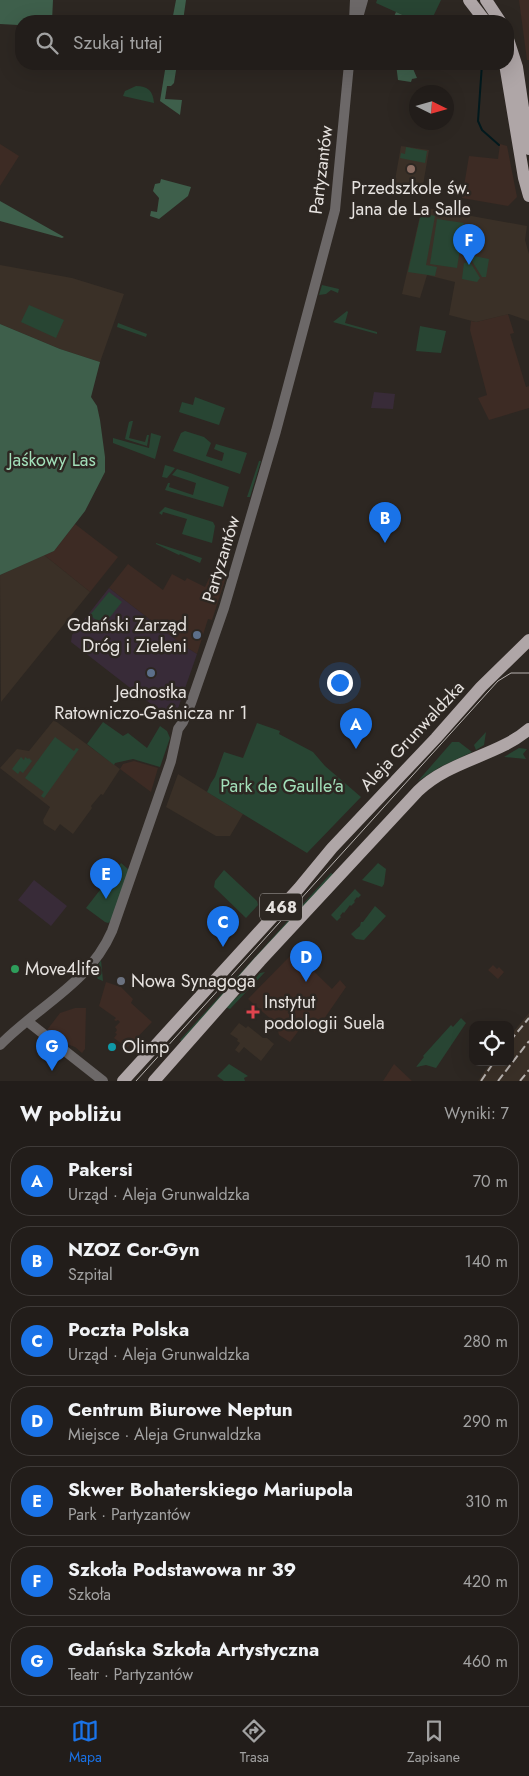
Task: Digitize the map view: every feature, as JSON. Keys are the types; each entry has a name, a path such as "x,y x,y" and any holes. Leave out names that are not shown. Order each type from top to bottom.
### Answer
{"main road":[{"path":"469,0 480,15"},
{"path":"486,0 496,15"},
{"path":"514,58 529,150"},
{"path":"506,70 524,178 529,196"},
{"name":"Aleja Grunwaldzka","path":"123,1081 332,848 436,738 481,687 529,640"},
{"name":"468","path":"154,1081 312,904 422,786 434,777 510,741 529,729"}],"street":[{"path":"356,0 356,15"},
{"path":"358,15 363,0"},
{"name":"Partyzantów","path":"0,1045 15,1030 75,983 98,955 110,936 171,761 178,729 191,703 224,608 276,431 335,210 348,70"},
{"path":"27,1021 103,1081"}],"shaded area":[{"path":"519,0 529,0 529,60 527,60"},
{"path":"0,144 19,156 0,186"},
{"path":"500,144 507,146 517,197 508,206 462,198 469,156 498,159"},
{"name":"Przedszkole św. Jana de La Salle","path":"401,146 429,150 422,191 394,186"},
{"path":"422,207 527,226 525,240 529,254 529,321 509,314 476,322 449,315 455,282 427,275 420,298 402,294"},
{"path":"0,265 72,278 124,294 100,362 60,349 0,324"},
{"path":"508,314 514,333 510,334 526,387 529,386 529,408 489,420 478,398 487,395 470,330 471,321 476,322"},
{"path":"374,392 395,394 393,409 371,408"},
{"path":"75,524 118,557 90,592 44,555 54,551"},
{"path":"44,555 90,592 1,702 0,575"},
{"name":"Gdański Zarząd Dróg i Zieleni","path":"128,564 163,590 172,574 185,581 187,578 205,587 213,570 226,577 212,620 208,619 197,654 109,588"},
{"path":"109,588 197,654 175,717 160,711 71,642 72,635"},
{"path":"54,720 120,769 103,795 101,794 91,806 92,808 73,834 60,824 55,831 44,824 43,820 50,807 0,768 17,749 29,751"},
{"path":"134,761 158,768 151,792 120,769 123,764"},
{"path":"178,774 243,814 230,836 216,836 166,807"},
{"path":"34,880 67,906 51,926 18,900"},
{"path":"294,952 332,989 340,980 346,987 315,1032 303,1025 290,1042 279,1035 278,1031 273,1027 273,1021 248,999"},
{"path":"493,965 497,969 499,967 504,972 498,979 488,970"},
{"path":"106,982 121,987 133,999 131,1003 152,1022 127,1048 114,1038 117,1034 115,1033 117,1030 115,1027 120,1022 114,1020 116,1018 99,1006"},
{"path":"75,1008 86,1008 85,1049 82,1053 75,1047 64,1043 47,1030 60,1013"},
{"path":"529,1013 529,1081 478,1081 488,1066 514,1066 514,1031"},
{"path":"239,1023 246,1028 248,1026 274,1044 261,1061 244,1047 239,1053 235,1050 240,1043 237,1041 238,1039 230,1034"},
{"path":"394,1064 412,1081 383,1081"}],"green space":[{"path":"0,0 53,0 52,15 15,15 15,25 0,24"},
{"path":"176,0 186,0 184,15 173,15"},
{"path":"377,0 441,0 434,15 403,15 376,3"},
{"path":"165,70 176,70 174,83 171,86 167,86 165,99 182,100 180,115 160,101"},
{"path":"397,70 414,70 417,78 412,79 411,82 398,80"},
{"path":"136,86 149,90 154,103 123,96 125,91"},
{"path":"406,147 427,151 425,163 400,158 401,153 405,154"},
{"path":"161,179 191,187 188,196 159,219 150,216 151,211 157,212 159,198 153,191 155,184 160,183"},
{"path":"0,201 64,237 0,221"},
{"path":"421,213 435,216 426,265 437,267 435,276 408,272"},
{"path":"437,219 464,223 457,268 430,264"},
{"path":"474,256 489,259 486,277 482,277 472,261"},
{"path":"470,262 480,278 477,282 462,279 464,263"},
{"path":"322,285 339,289 338,293 331,290 326,294 319,295"},
{"path":"29,305 64,320 56,338 21,322"},
{"path":"347,311 345,323 377,332 377,334 333,322"},
{"path":"118,323 147,334 146,337 117,327"},
{"name":"Jaśkowy Las","path":"0,324 60,349 100,362 91,397 97,406 100,420 105,472 85,511 54,551 0,575"},
{"path":"420,326 446,331 441,353 416,351"},
{"path":"195,397 225,408 219,425 179,412 182,402 193,405"},
{"path":"133,421 129,438 145,442 147,435 149,435 147,446 125,439 129,422"},
{"path":"185,431 204,437 211,443 206,456 222,461 224,453 214,449 216,444 247,453 240,474 173,451 181,433"},
{"path":"151,433 161,436 155,459 113,443 113,438 149,448"},
{"path":"259,461 261,461 250,497 247,497"},
{"path":"165,465 175,468 167,478 162,477"},
{"path":"177,469 229,487 223,507 165,490 168,483 170,483 169,487 193,495 196,483 172,475"},
{"path":"165,507 213,522 215,526 212,543 182,534 187,519 163,512 162,515 159,513"},
{"path":"156,543 202,558 200,563"},
{"path":"109,592 122,602 103,626 90,615"},
{"path":"103,722 123,736 128,733 147,748 160,726 167,731 170,738 160,767 133,759 115,763 114,765 87,744"},
{"name":"Park de Gaulle'a","path":"257,723 280,731 279,734 313,752 325,766 361,797 307,853 207,792 224,752 243,758"},
{"path":"486,732 484,745 476,750 474,745"},
{"path":"55,737 74,751 76,748 79,749 44,798 41,796 44,792 25,778"},
{"path":"452,742 459,742 472,752 440,767 418,781"},
{"path":"519,748 527,749 523,754 526,759 504,757"},
{"path":"21,757 24,760 25,757 29,758 32,761 23,773 20,771 18,774 12,769"},
{"path":"121,863 129,870 111,921 108,923 86,908"},
{"path":"378,863 386,869 382,887 362,880"},
{"path":"224,870 257,901 258,905 246,918 214,887 215,881"},
{"path":"331,873 334,875 182,1042 180,1040"},
{"path":"355,889 361,895 343,912 337,921 331,915"},
{"path":"375,906 386,916 364,940 356,939 351,934 360,926 361,922 363,922"},
{"path":"101,960 103,981 98,979 94,973"},
{"path":"265,972 230,1009 225,1007 244,991 260,973"},
{"path":"461,1018 466,1023 436,1068 426,1065 416,1067 423,1056 451,1025 453,1027"},
{"path":"229,1064 248,1076 244,1078 245,1081 224,1081 217,1076"}],"waterway":[{"path":"482,70 478,121 482,130 499,145"}],"tram line":[{"path":"136,1081 498,681 511,673 529,673"}],"railway":[{"path":"514,1036 529,1018"},
{"path":"498,1081 529,1041"},
{"path":"481,1081 491,1066"},
{"path":"520,1081 529,1070"}],"place":[{"name":"Przedszkole św. Jana de La Salle","path":"411,169"},
{"name":"Szkoła Podstawowa nr 39","path":"469,265"},
{"name":"NZOZ Cor-Gyn","path":"385,543"},
{"name":"Gdański Zarząd Dróg i Zieleni","path":"197,635"},
{"name":"Jednostka Ratowniczo-Gaśnicza nr 1","path":"151,673"},
{"name":"Pakersi","path":"356,749"},
{"name":"Skwer Bohaterskiego Mariupola","path":"106,899"},
{"name":"Poczta Polska","path":"223,947"},
{"name":"Move4life","path":"15,969"},
{"name":"Nowa Synagoga","path":"121,981"},
{"name":"Centrum Biurowe Neptun","path":"306,982"},
{"name":"Instytut podologii Suela","path":"253,1012"},
{"name":"Olimp","path":"112,1047"},
{"name":"Gdańska Szkoła Artystyczna","path":"52,1071"}]}
